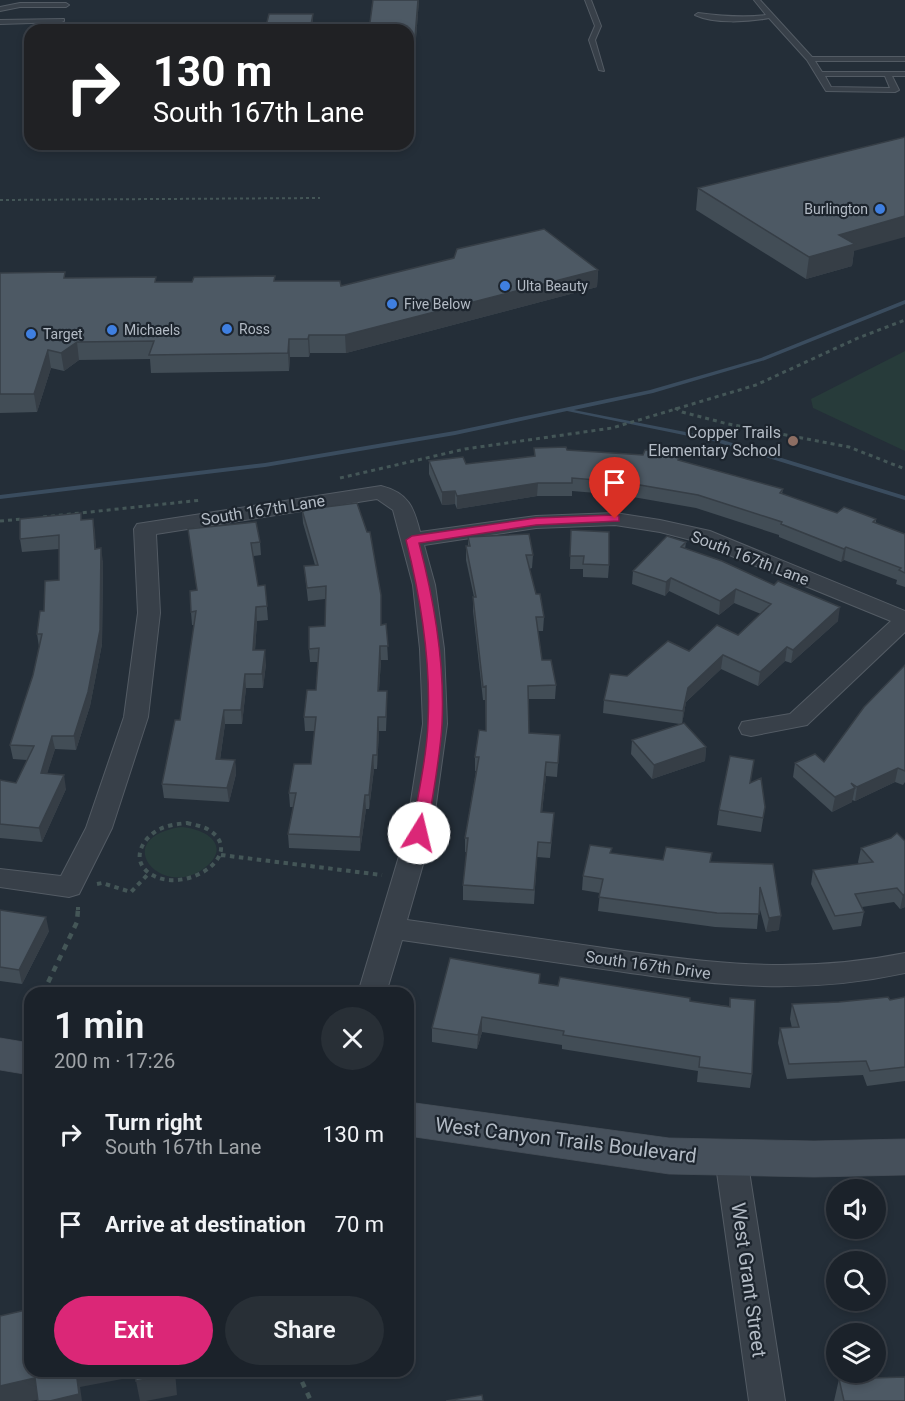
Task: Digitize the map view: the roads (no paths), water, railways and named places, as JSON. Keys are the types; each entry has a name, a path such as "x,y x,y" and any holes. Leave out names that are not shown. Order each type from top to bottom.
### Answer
{"street":[{"name":"South 167th Lane","path":"0,878 79,893 136,717 149,613 145,529 381,492 403,507 412,540 536,522 615,519 702,537 905,619"},
{"path":"374,987 419,833 435,724 432,650 423,585 412,540"},
{"path":"751,728 798,720 905,619"},
{"name":"South 167th Drive","path":"391,928 736,976 831,975 905,963"},
{"path":"0,1054 24,1058"},
{"name":"West Canyon Trails Boulevard","path":"414,1120 659,1155 731,1158 905,1157"},
{"name":"West Grant Street","path":"731,1158 767,1401"}],"lane":[{"path":"588,0 598,26 592,40 602,70"},
{"path":"757,0 810,59 829,89 895,90 888,74"},
{"path":"0,9 20,5 66,5"},
{"path":"698,15 711,15 722,19 771,16"},
{"path":"0,22 63,20"},
{"path":"810,59 905,59"},
{"path":"820,74 905,74"}],"waterway":[{"path":"0,497 265,465 455,433 651,392 763,359 905,302"},
{"path":"570,411 714,439 905,498"}],"place":[{"name":"Burlington","path":"880,209"},
{"name":"Ulta Beauty","path":"505,286"},
{"name":"Five Below","path":"392,304"},
{"name":"Ross","path":"227,329"},
{"name":"Michaels","path":"112,330"},
{"name":"Target","path":"31,334"},
{"name":"Copper Trails Elementary School","path":"793,441"}]}
